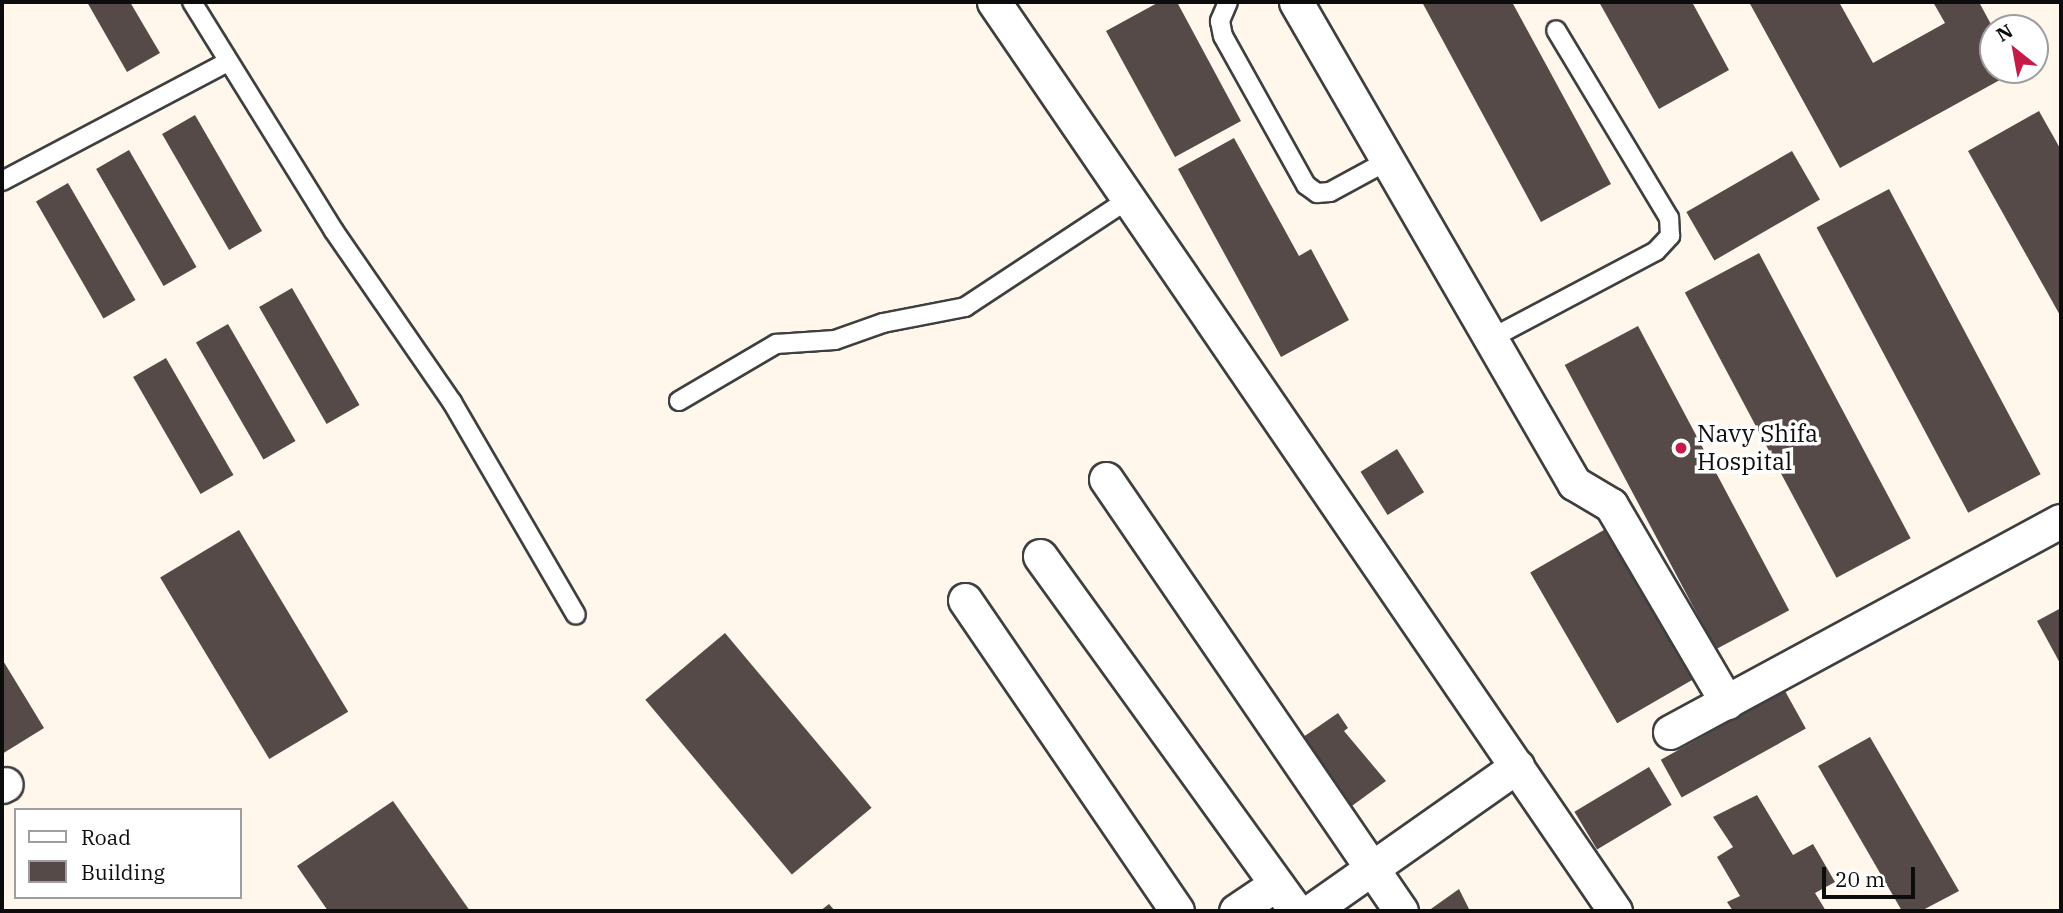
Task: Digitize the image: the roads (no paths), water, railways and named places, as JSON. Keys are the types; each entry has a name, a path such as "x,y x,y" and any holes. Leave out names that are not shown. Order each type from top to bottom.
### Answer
{"street":[{"path":"994,2 1615,911"},
{"path":"1296,2 1488,340 1574,483 1611,505 1727,703"},
{"path":"1105,480 1401,911"},
{"path":"1670,732 2061,521"},
{"path":"1040,556 1296,911"},
{"path":"965,600 1177,911"},
{"path":"1311,911 1517,766"},
{"path":"1236,911 1276,884"}],"lane":[{"path":"192,2 226,64 334,231 452,402 576,615"},
{"path":"1228,2 1220,21 1223,36 1306,185 1317,193 1330,192 1387,161"},
{"path":"1488,340 1656,251 1670,236 1669,218 1556,30"},
{"path":"2,181 226,64"},
{"path":"679,401 776,344 835,340 883,323 965,307 1130,198"}],"place":[{"name":"Navy Shifa Hospital","path":"1681,448"}]}
